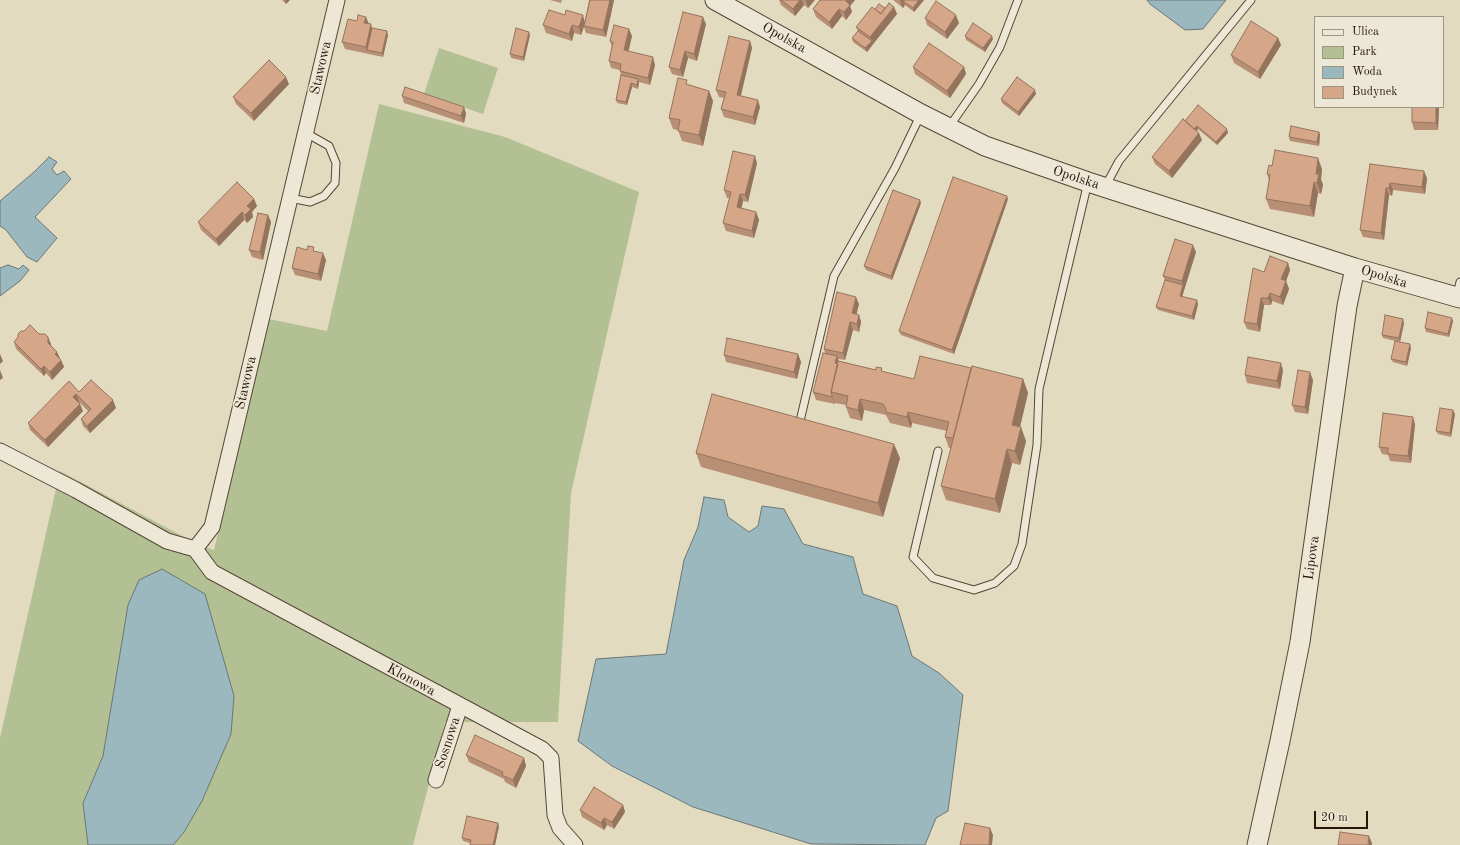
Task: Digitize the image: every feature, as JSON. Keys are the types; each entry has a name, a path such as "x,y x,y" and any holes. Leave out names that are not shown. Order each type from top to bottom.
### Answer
{"street":[{"name":"Stawowa","path":"195,549 212,527 337,0"},
{"name":"Opolska","path":"715,0 921,114 985,146 1097,185 1355,268 1459,293"},
{"name":"Lipowa","path":"1257,845 1300,642 1347,306 1355,268"},
{"path":"0,451 76,490 167,541 195,549"},
{"name":"Klonowa","path":"195,549 212,572 542,749 551,758 555,815 560,828 574,845"},
{"name":"Sosnowa","path":"436,780 460,706"}],"lane":[{"path":"948,127 979,84 1000,47 1018,0"},
{"path":"938,451 913,557 934,578 974,590 996,583 1014,566 1022,544 1037,445 1039,389 1097,185 1119,161 1251,0"},
{"path":"800,421 834,276 895,168 921,114"},
{"path":"290,198 310,202 324,196 335,183 336,163 329,146 306,132"}],"green space":[{"path":"439,48 498,68 483,114 424,94"},
{"path":"379,104 505,137 639,192 571,493 558,722 445,722 413,845 0,845 0,738 60,471 199,545 214,550 269,319 327,331"}],"water":[{"path":"1147,0 1226,0 1203,29 1185,30 1150,4"},
{"path":"49,157 57,162 52,169 57,175 64,171 71,179 35,217 57,238 37,262 27,257 6,230 0,226 0,201"},
{"path":"8,265 19,269 23,265 29,270 20,281 0,296 0,268"},
{"path":"704,497 724,500 728,517 749,532 758,526 762,506 784,509 803,544 853,557 863,594 897,606 912,656 939,673 963,695 948,811 936,818 925,845 811,844 693,807 612,766 578,741 596,659 666,654 684,560 698,527"},
{"path":"162,569 205,594 234,696 231,734 202,801 184,832 173,845 88,845 83,803 103,756 128,605 139,580"}],"building":[{"path":"590,0 610,0 603,30 584,26"},
{"path":"781,0 800,0 793,9"},
{"path":"820,0 846,0 850,5 844,12 839,9 829,22 813,9"},
{"path":"919,0 913,8 903,1"},
{"path":"936,1 956,15 945,32 925,18"},
{"path":"889,3 894,7 870,37 856,27 872,7 881,14"},
{"path":"879,4 885,8 881,14 875,9"},
{"path":"549,10 565,15 566,10 583,15 579,27 572,25 569,34 543,25"},
{"path":"683,12 703,17 694,54 685,51 680,70 669,67"},
{"path":"358,15 366,17 364,23 371,24 366,47 342,42 348,19 357,21"},
{"path":"1251,21 1278,38 1258,72 1231,55"},
{"path":"973,23 992,36 983,48 965,36"},
{"path":"614,25 629,29 624,50 653,57 648,78 620,71 621,64 609,61 613,42 610,41"},
{"path":"372,28 387,31 382,53 367,50"},
{"path":"516,28 529,32 523,57 510,54"},
{"path":"858,31 872,41 865,48 852,38"},
{"path":"729,36 750,41 737,95 758,100 753,117 721,109 726,92 716,90"},
{"path":"929,43 964,67 947,91 913,67"},
{"path":"269,60 286,77 251,113 233,97"},
{"path":"621,75 638,79 637,85 631,83 626,102 616,100"},
{"path":"1017,77 1035,90 1018,112 1001,99"},
{"path":"678,78 687,80 686,84 709,91 699,135 678,131 680,120 669,118"},
{"path":"405,87 464,107 461,116 402,96"},
{"path":"1198,105 1227,129 1216,142 1197,126 1194,129 1185,121"},
{"path":"1412,108 1436,108 1436,123 1412,122"},
{"path":"1183,119 1199,133 1169,171 1152,157"},
{"path":"1291,126 1319,132 1317,142 1289,137"},
{"path":"1275,150 1318,158 1316,174 1319,174 1317,183 1314,182 1310,206 1266,199 1270,175 1267,174 1269,165 1272,166"},
{"path":"733,151 755,156 745,195 740,194 737,207 756,212 752,231 723,223 731,192 724,190"},
{"path":"1370,164 1424,171 1422,187 1390,183 1389,188 1386,188 1381,233 1360,230"},
{"path":"953,177 1007,196 952,350 899,331"},
{"path":"237,182 254,199 247,206 251,209 245,215 242,212 216,239 198,222"},
{"path":"893,190 920,200 891,276 864,266"},
{"path":"258,213 268,215 260,252 249,250"},
{"path":"1175,239 1193,245 1182,281 1163,276"},
{"path":"308,246 314,247 313,251 323,253 318,274 292,268 297,247 307,250"},
{"path":"1270,256 1288,263 1281,279 1286,281 1280,297 1270,293 1268,298 1261,298 1257,324 1244,322 1253,268 1264,272"},
{"path":"1165,280 1183,285 1180,296 1197,300 1192,316 1156,307"},
{"path":"837,292 856,297 852,313 859,315 857,324 850,322 843,353 824,349"},
{"path":"1428,312 1452,318 1448,334 1425,328"},
{"path":"1385,315 1403,319 1399,338 1382,335"},
{"path":"30,325 39,334 45,334 48,337 48,343 57,352 55,354 61,360 50,372 44,366 41,369 14,342 18,337 18,334"},
{"path":"727,338 798,354 794,372 724,355"},
{"path":"1395,341 1410,344 1406,362 1391,359"},
{"path":"823,353 837,356 835,363 838,364 831,392 832,397 813,392"},
{"path":"920,356 971,368 953,438 945,437 949,422 908,412 907,417 886,412 883,404 860,399 858,410 846,407 848,396 831,392 838,361 876,370 876,367 882,368 881,371 914,379"},
{"path":"1248,357 1281,363 1277,381 1245,375"},
{"path":"972,366 1023,379 1012,425 1021,427 1015,451 1007,449 995,499 941,486"},
{"path":"1298,370 1310,372 1305,407 1292,405"},
{"path":"91,380 113,400 87,426 81,419 91,409 76,394 73,397 80,404 45,440 28,423 69,381 79,392"},
{"path":"712,394 894,444 878,503 696,453"},
{"path":"1440,408 1453,410 1450,433 1436,431"},
{"path":"1383,413 1413,417 1408,456 1388,454 1388,448 1379,447"},
{"path":"475,735 524,758 513,780 502,775 503,772 466,755"},
{"path":"594,787 623,805 612,822 604,818 601,823 580,810"},
{"path":"467,816 498,823 493,845 470,845 471,840 462,838"},
{"path":"965,823 990,828 989,845 960,845"},
{"path":"1340,832 1369,836 1368,845 1338,845"}]}
